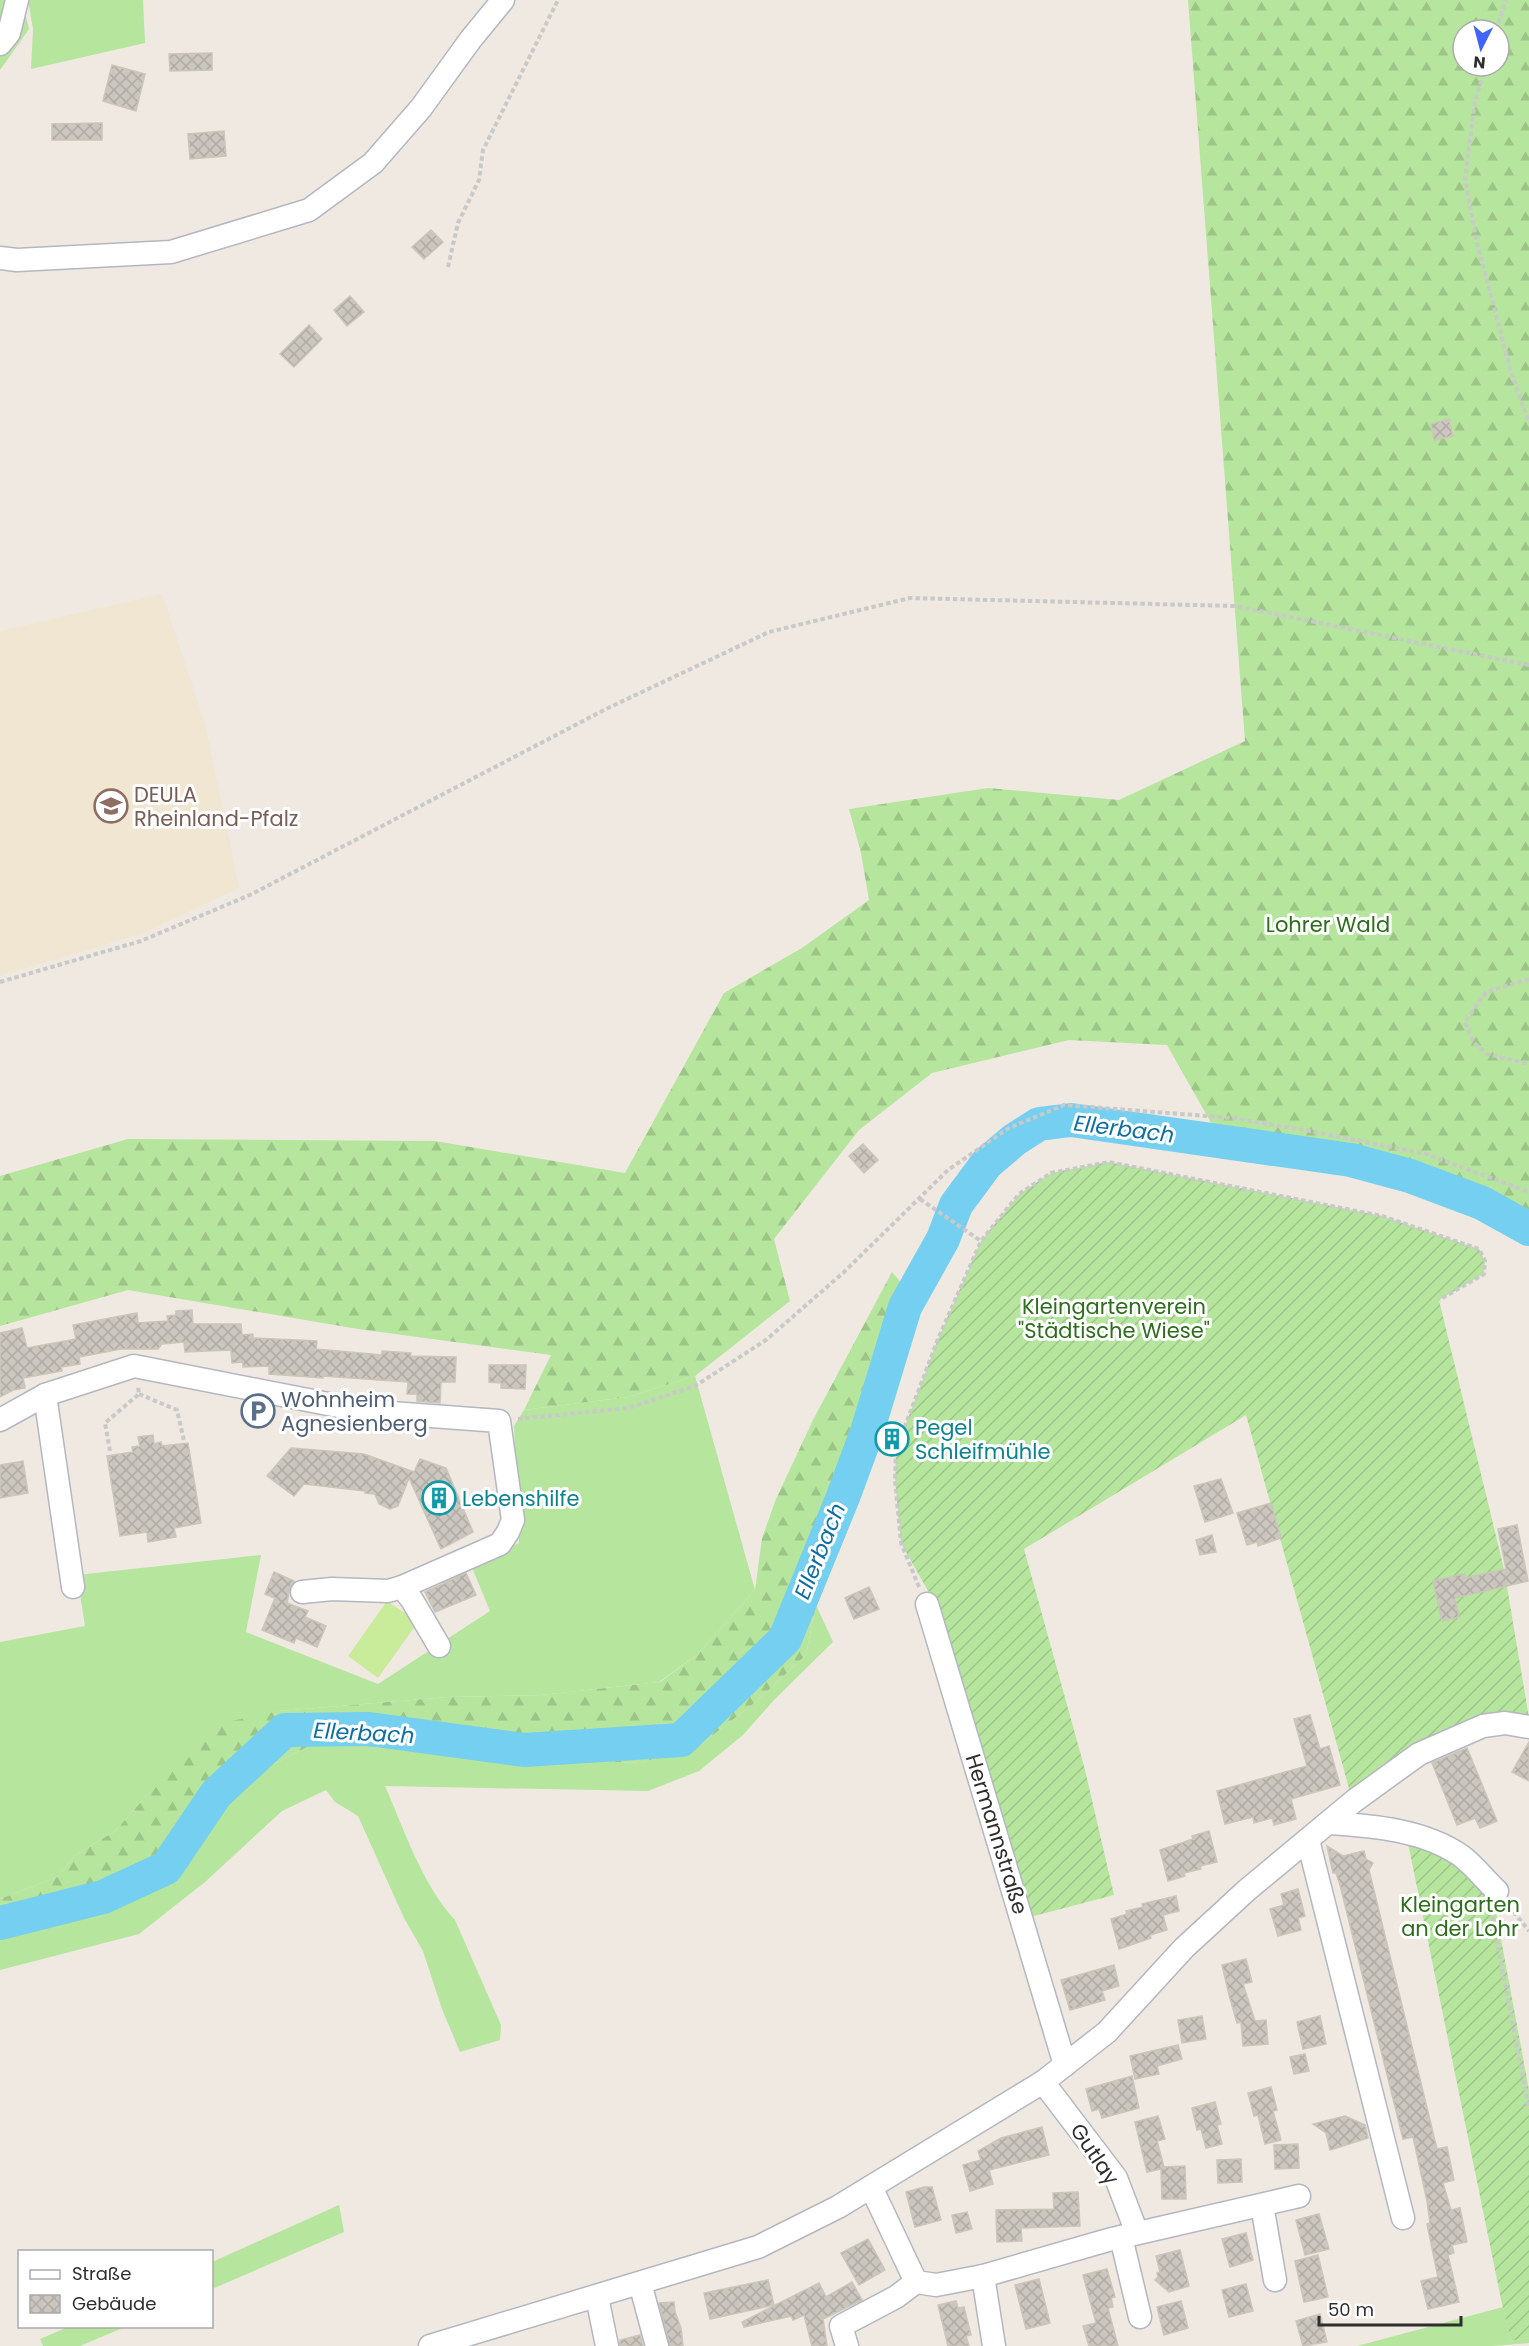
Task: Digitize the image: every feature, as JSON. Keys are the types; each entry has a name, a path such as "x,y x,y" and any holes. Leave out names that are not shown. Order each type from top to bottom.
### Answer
{"street":[{"path":"0,44 9,33 17,0"},
{"path":"0,258 17,260 171,252 309,210 373,163 421,108 471,39 503,0"},
{"path":"0,1420 45,1395 134,1366 364,1411 499,1421 513,1520 500,1544 388,1591 332,1589 302,1592"},
{"path":"45,1395 73,1587"},
{"path":"402,1587 412,1599 439,1646"},
{"name":"Hermannstraße","path":"927,1604 1065,2065"},
{"path":"439,2345 758,2247 838,2207 1043,2082 1065,2065 1107,2032 1192,1941 1248,1890 1354,1801 1419,1754 1483,1726 1505,1723 1529,1727"},
{"path":"1330,1823 1359,1825 1431,1839 1461,1856 1497,1891"},
{"path":"1308,1840 1402,2218"},
{"name":"Gutlay","path":"1043,2082 1116,2178 1129,2235 1140,2317"},
{"path":"871,2187 916,2282"},
{"path":"847,2346 842,2326 896,2297 916,2282 936,2285 983,2276 1129,2235 1299,2196"},
{"path":"1262,2205 1275,2280"},
{"path":"983,2276 994,2346"},
{"path":"640,2283 657,2346"},
{"path":"597,2297 607,2346"}],"path":[{"path":"448,267 458,223 479,180 483,150 558,0"},
{"path":"1500,18 1506,0"},
{"path":"1482,78 1475,101 1465,179 1477,243 1499,329 1529,423"},
{"path":"0,982 141,941 250,895 606,709 770,632 910,598 1235,606 1529,665"},
{"path":"1529,979 1486,992 1465,1022 1473,1042 1488,1054 1529,1064"},
{"path":"499,1421 628,1408 695,1386 766,1340 843,1273 948,1170 1009,1128 1065,1105 1233,1118 1310,1131 1426,1154 1529,1191"},
{"path":"927,1604 901,1543 895,1480 896,1450 938,1339 981,1241 1019,1194 1051,1173 1109,1162 1382,1216 1479,1248 1485,1261 1484,1274 1439,1300"},
{"path":"920,1199 981,1241"},
{"path":"134,1366 139,1394"},
{"path":"139,1394 177,1410 184,1441"},
{"path":"110,1451 105,1423 139,1394"},
{"path":"1529,1931 1497,1891 1489,1900 1529,2110"}],"shaded area":[{"name":"DEULA Rheinland-Pfalz","path":"162,594 205,724 239,888 141,934 0,976 0,631"}],"green space":[{"path":"0,0 22,0 29,29 0,70"},
{"path":"28,0 143,0 145,43 31,69 33,29"},
{"name":"Lohrer Wald","path":"1188,0 1529,0 1529,1217 1371,1158 1219,1137 1167,1045 1069,1040 932,1073 859,1130 774,1239 790,1301 695,1376 628,1397 524,1410 551,1355 358,1329 128,1290 0,1326 0,1176 128,1139 435,1141 625,1173 724,993 802,948 869,900 861,853 849,809 988,788 1119,800 1245,741"},
{"name":"Kleingartenverein \"Städtische Wiese\"","path":"1109,1162 1382,1216 1479,1249 1485,1261 1484,1274 1439,1300 1504,1569 1529,1718 1350,1792 1246,1415 1024,1549 1085,1770 1114,1895 1030,1917 932,1598 901,1543 895,1480 896,1450 938,1339 981,1241 1019,1194 1051,1173"},
{"path":"892,1272 918,1302 904,1357 859,1484 838,1533 816,1605 806,1655 757,1701 704,1742 641,1763 542,1759 362,1746 321,1740 246,1778 158,1885 79,1913 0,1932 0,1899 57,1877 76,1855 115,1831 148,1794 227,1722 279,1711 448,1697 541,1695 660,1682 698,1654 755,1590 762,1538 776,1499 813,1420"},
{"path":"695,1376 755,1590 698,1654 659,1682 541,1695 448,1697 279,1711 261,1716 148,1794 115,1831 76,1855 57,1877 0,1899 0,1642 85,1626 77,1575 261,1555 246,1632 378,1684 490,1611 471,1565 519,1543 514,1426 524,1410 628,1397"},
{"path":"387,1601 418,1622 378,1678 348,1656"},
{"path":"816,1605 833,1642 774,1700 743,1735 699,1771 648,1791 385,1786 423,1874 443,1906 455,1920 501,2025 500,2040 460,2052 442,2009 423,1951 404,1918 358,1816 335,1802 326,1790 282,1811 205,1882 139,1934 0,1970 0,1932 79,1913 158,1885 246,1778 321,1740 362,1746 542,1759 641,1763 704,1742 757,1701 806,1655"},
{"name":"Kleingarten an der Lohr","path":"1408,1843 1452,1861 1494,1901 1529,2090 1529,2338 1511,2341"},
{"path":"339,2205 344,2232 213,2289 213,2262"},
{"path":"1503,2307 1511,2341 1529,2338 1529,2343 1492,2346 1357,2346"},
{"path":"66,2328 123,2328 80,2346 43,2346 40,2339"}],"building":[{"path":"212,53 212,70 170,71 169,54"},
{"path":"112,65 145,74 136,111 103,101"},
{"path":"102,123 102,140 52,140 52,124"},
{"path":"224,131 226,156 190,159 188,134"},
{"path":"431,230 443,242 424,259 412,247"},
{"path":"350,296 364,312 347,326 334,310"},
{"path":"309,325 322,339 294,367 280,354"},
{"path":"1449,419 1453,436 1434,440 1431,424"},
{"path":"863,1144 878,1160 864,1173 849,1156"},
{"path":"192,1310 193,1324 241,1324 242,1335 253,1334 253,1338 317,1341 316,1349 382,1355 382,1351 411,1353 410,1356 456,1357 455,1382 441,1382 440,1403 417,1401 417,1394 407,1394 408,1382 269,1374 269,1366 243,1367 243,1362 232,1363 231,1350 185,1352 184,1342 162,1344 158,1349 121,1349 79,1357 80,1364 61,1367 62,1371 23,1378 25,1388 13,1390 0,1397 0,1333 22,1328 27,1348 76,1339 73,1325 137,1313 138,1323 168,1321 167,1316 176,1315 176,1311"},
{"path":"489,1365 526,1365 525,1389 501,1388 501,1383 489,1382"},
{"path":"153,1435 154,1444 161,1442 162,1446 188,1443 201,1523 174,1528 176,1537 148,1542 147,1532 120,1536 107,1456 133,1452 132,1447 140,1446 138,1437"},
{"name":"Lebenshilfe","path":"291,1448 364,1454 414,1472 420,1459 446,1468 473,1532 441,1549 409,1478 398,1506 390,1509 379,1504 375,1494 365,1493 365,1491 304,1484 294,1496 267,1476"},
{"path":"23,1461 28,1493 0,1498 0,1465"},
{"path":"1221,1479 1233,1513 1205,1522 1194,1486"},
{"path":"1271,1503 1281,1538 1258,1546 1257,1542 1247,1545 1237,1513"},
{"path":"1517,1525 1528,1581 1455,1598 1459,1617 1442,1621 1433,1581 1464,1574 1465,1578 1506,1569 1498,1529"},
{"path":"1212,1535 1216,1552 1200,1555 1196,1540"},
{"path":"274,1572 294,1581 290,1587 287,1603 308,1611 305,1617 326,1626 317,1647 296,1638 294,1643 262,1630 275,1598 265,1594"},
{"path":"466,1573 476,1595 435,1612 425,1592"},
{"path":"869,1587 879,1609 854,1619 845,1598"},
{"path":"1310,1715 1320,1749 1329,1746 1340,1785 1291,1799 1296,1819 1274,1825 1272,1818 1254,1823 1253,1817 1225,1824 1217,1791 1307,1766 1294,1719"},
{"path":"1529,1742 1529,1781 1512,1772"},
{"path":"1467,1748 1497,1821 1480,1828 1475,1818 1457,1825 1432,1763"},
{"path":"1209,1831 1217,1862 1200,1866 1201,1869 1184,1873 1185,1876 1168,1881 1160,1850"},
{"path":"1327,1846 1343,1856 1364,1851 1366,1859 1373,1863 1369,1870 1437,2149 1447,2147 1454,2180 1443,2183 1451,2210 1460,2208 1467,2242 1452,2245 1454,2253 1448,2255 1459,2302 1428,2309 1421,2281 1438,2277 1427,2224 1430,2223 1427,2201 1413,2137 1403,2139 1340,1885 1336,1873 1333,1873"},
{"path":"1298,1889 1305,1916 1298,1918 1301,1930 1278,1936 1270,1909 1284,1905 1281,1894"},
{"path":"1176,1896 1179,1911 1163,1915 1167,1930 1119,1949 1111,1919 1127,1914 1126,1911 1143,1907 1142,1904"},
{"path":"1246,1959 1252,1982 1243,1984 1255,2021 1266,2020 1268,2044 1243,2046 1241,2022 1237,2023 1229,1995 1222,1965"},
{"path":"1114,1965 1119,1986 1102,1991 1105,2000 1070,2010 1061,1980"},
{"path":"1202,2016 1206,2039 1182,2043 1178,2020"},
{"path":"1320,2016 1326,2044 1303,2049 1297,2022"},
{"path":"1178,2045 1182,2059 1157,2066 1159,2074 1135,2079 1130,2056"},
{"path":"1305,2054 1309,2071 1294,2074 1290,2057"},
{"path":"1132,2076 1139,2108 1102,2118 1099,2109 1092,2111 1086,2089"},
{"path":"1271,2087 1277,2110 1273,2111 1281,2140 1265,2144 1258,2115 1254,2116 1248,2093"},
{"path":"1215,2102 1221,2124 1217,2125 1222,2144 1206,2148 1201,2129 1197,2130 1192,2108"},
{"path":"1158,2116 1165,2139 1157,2141 1164,2167 1185,2166 1186,2199 1162,2199 1161,2169 1147,2172 1135,2122"},
{"path":"1345,2116 1365,2125 1368,2138 1330,2150 1326,2133 1313,2124"},
{"path":"1042,2127 1049,2155 989,2170 993,2184 970,2191 963,2165 981,2160 978,2151 1001,2138"},
{"path":"1298,2144 1299,2168 1275,2169 1274,2145"},
{"path":"1241,2159 1242,2182 1218,2183 1217,2160"},
{"path":"932,2187 941,2220 915,2227 906,2192"},
{"path":"1078,2192 1080,2226 1021,2228 1022,2241 997,2242 996,2210 1054,2209 1053,2193"},
{"path":"967,2212 972,2229 956,2233 952,2215"},
{"path":"1319,2214 1329,2249 1305,2255 1296,2220"},
{"path":"1246,2233 1253,2260 1230,2267 1222,2239"},
{"path":"868,2239 885,2270 859,2285 841,2253"},
{"path":"1180,2250 1189,2286 1169,2292 1155,2280 1158,2277 1157,2273 1160,2272 1156,2256"},
{"path":"1318,2255 1328,2297 1304,2302 1295,2261"},
{"path":"1107,2269 1115,2297 1111,2298 1113,2307 1108,2308 1118,2346 1089,2346 1083,2326 1096,2323 1083,2275"},
{"path":"1039,2279 1050,2323 1026,2329 1015,2285"},
{"path":"768,2280 774,2305 710,2319 704,2293"},
{"path":"852,2282 862,2300 823,2319 827,2346 812,2346 804,2315 793,2320 791,2316 744,2327 742,2322 819,2283 826,2297"},
{"path":"1246,2284 1253,2311 1229,2317 1222,2290"},
{"path":"956,2301 958,2308 964,2307 971,2335 966,2336 969,2346 948,2346 938,2305"},
{"path":"1181,2301 1188,2328 1164,2335 1157,2307"},
{"path":"674,2302 683,2346 670,2346 659,2303"},
{"path":"1320,2314 1327,2342 1303,2346 1296,2321"},
{"path":"640,2335 643,2346 620,2346 620,2340"}],"waterway":[{"name":"Ellerbach","path":"0,1923 103,1897 166,1868 216,1794 285,1730 369,1729 524,1750 681,1740 785,1639 867,1432 905,1307 943,1239 956,1205 987,1163 1014,1140 1039,1124 1071,1120 1351,1160 1410,1176 1482,1203 1529,1229"}],"place":[{"name":"DEULA Rheinland-Pfalz","path":"111,806"},
{"name":"Wohnheim Agnesienberg","path":"258,1411"},
{"name":"Pegel Schleifmühle","path":"892,1439"},
{"name":"Lebenshilfe","path":"439,1498"}]}
